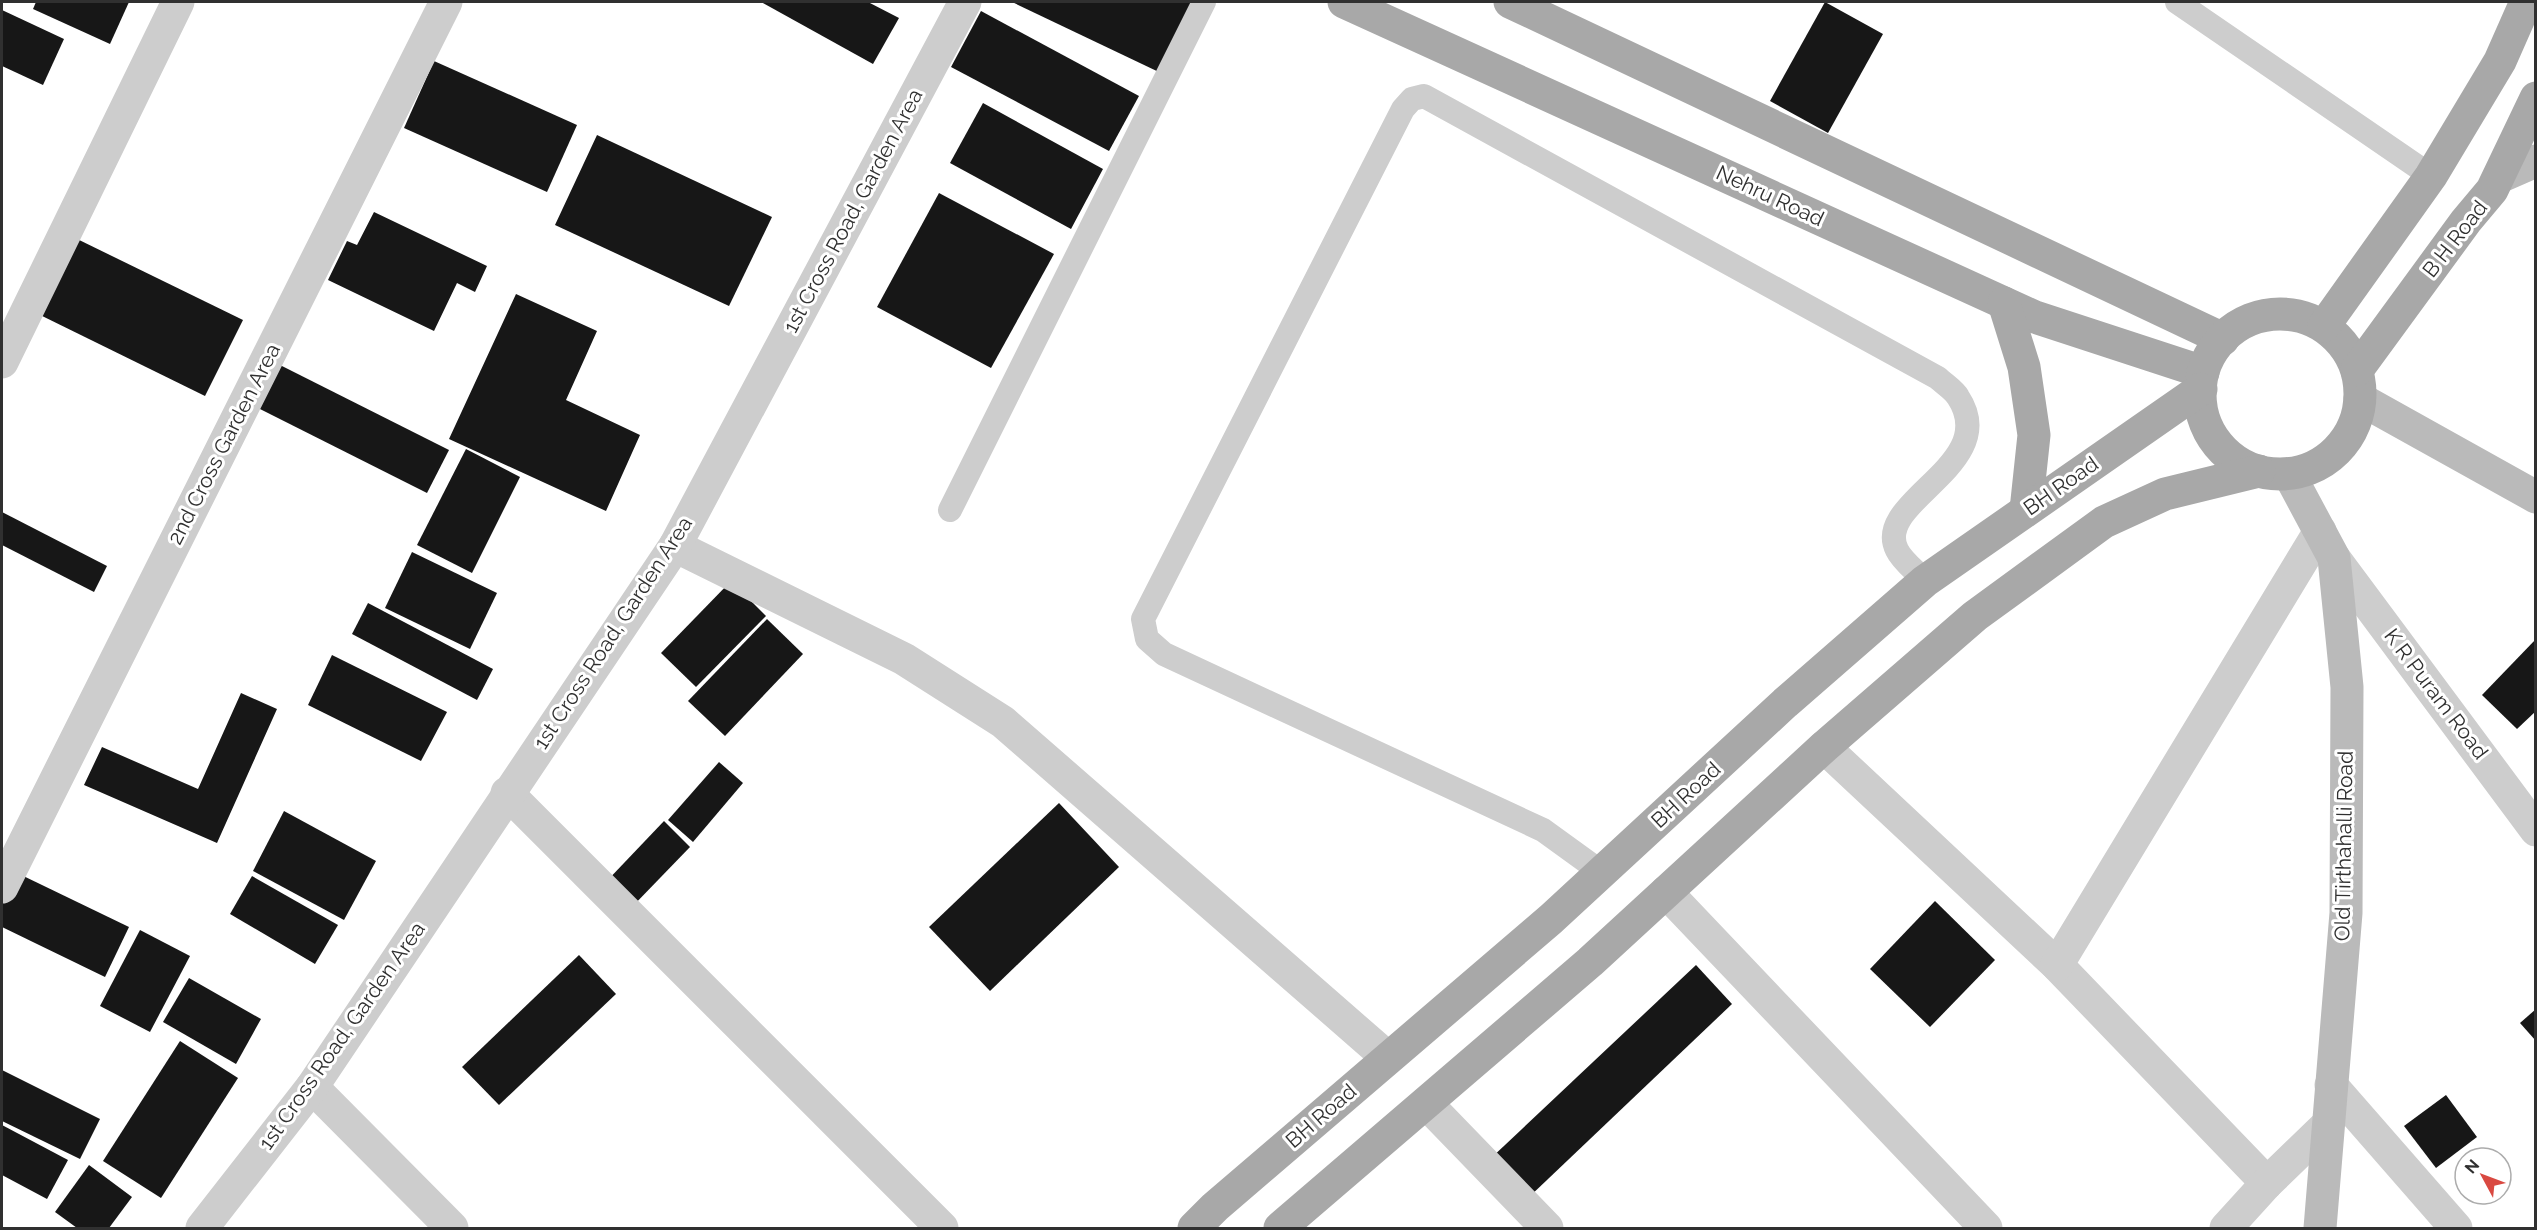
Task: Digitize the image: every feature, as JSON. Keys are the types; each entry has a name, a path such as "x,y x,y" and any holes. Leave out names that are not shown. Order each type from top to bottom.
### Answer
{"main road":[{"name":"Nehru Road","path":"1344,2 2035,317 2202,381"},
{"path":"1510,2 2223,339"},
{"path":"2324,326 2431,176 2500,61 2526,2"},
{"name":"B H Road","path":"2359,384 2466,221 2493,190 2535,98"},
{"path":"2499,177 2535,161"},
{"path":"2004,303 2024,367 2034,435 2026,510"},
{"path":"1280,1228 1590,962 1824,747 1975,616 2104,522 2165,494 2316,466 2338,449 2354,426 2359,384 2345,345 2324,326 2298,315 2271,314 2245,322 2223,339 2202,381 2203,415 2214,440 2234,460 2274,472"},
{"name":"BH Road","path":"1194,1228 1215,1207 1601,872 1785,703 1925,581 2202,381"},
{"path":"2359,384 2535,497"},
{"name":"Old Tirthahalli Road","path":"2274,472 2327,545 2347,687 2346,913 2320,1228"}],"street":[{"path":"2,362 178,2"},
{"name":"2nd Cross Garden Area","path":"2,887 446,2"},
{"name":"1st Cross Road, Garden Area","path":"202,1228 312,1087 507,793 675,546 965,2"},
{"path":"2057,965 2327,545"},
{"name":"K R Puram Road","path":"2327,545 2535,830"},
{"path":"675,546 904,659 1003,722 1388,1058"},
{"path":"1824,747 2057,965 2267,1183"},
{"path":"507,793 942,1228"},
{"path":"1666,892 1986,1228"},
{"path":"2331,1085 2456,1228"},
{"path":"312,1087 452,1228"},
{"path":"1426,1102 1547,1228"},
{"path":"2226,1228 2267,1183 2328,1124"}],"lane":[{"path":"950,510 1204,2"},
{"path":"2177,2 2431,176"},
{"path":"1601,872 1543,830 1164,654 1147,639 1143,619 1403,109 1412,99 1424,96 1434,101 1938,378 1958,397 1968,423 1964,446 1938,479 1899,518 1893,534 1897,550 1925,581"}],"building":[{"path":"36,2 129,2 110,44 33,9"},
{"path":"761,2 868,2 899,18 873,64"},
{"path":"1012,2 1198,2 1163,74"},
{"path":"1825,2 1883,34 1828,133 1770,101"},
{"path":"2,10 64,39 43,85 2,66"},
{"path":"981,11 1139,96 1109,151 951,67"},
{"path":"434,61 577,125 547,192 404,128"},
{"path":"983,103 1103,169 1071,229 950,163"},
{"path":"597,135 772,217 729,306 555,225"},
{"path":"939,193 1054,254 991,368 877,307"},
{"path":"374,212 487,266 475,292 457,283 434,331 328,280 347,241 357,245"},
{"path":"71,236 243,320 205,396 34,312"},
{"path":"516,294 597,331 566,400 640,435 606,511 449,439"},
{"path":"274,362 449,450 427,493 252,405"},
{"path":"466,449 520,477 472,573 417,545"},
{"path":"2,512 107,566 94,592 2,545"},
{"path":"412,552 497,593 470,649 385,608"},
{"path":"731,581 766,616 696,687 661,653"},
{"path":"368,603 493,669 477,700 352,634"},
{"path":"767,619 803,654 725,736 688,701"},
{"path":"2536,639 2536,711 2517,729 2482,695"},
{"path":"332,655 447,712 421,761 308,705"},
{"path":"241,693 277,709 217,843 84,785 102,747 198,789"},
{"path":"719,762 743,783 693,842 668,820"},
{"path":"1059,803 1119,867 990,991 929,927"},
{"path":"284,811 376,861 344,920 253,871"},
{"path":"664,821 690,847 630,909 604,884"},
{"path":"13,871 129,927 105,977 2,927 2,896"},
{"path":"252,876 338,925 315,964 230,914"},
{"path":"1935,901 1995,960 1930,1027 1870,969"},
{"path":"140,930 190,956 150,1032 100,1006"},
{"path":"579,955 616,994 499,1105 462,1067"},
{"path":"1696,965 1732,1004 1527,1199 1489,1160"},
{"path":"189,978 261,1019 236,1064 163,1022"},
{"path":"2536,1009 2536,1041 2520,1023"},
{"path":"180,1041 238,1078 161,1198 103,1161"},
{"path":"2,1070 100,1119 80,1159 2,1121"},
{"path":"2446,1095 2477,1137 2465,1146 2453,1146 2453,1155 2436,1168 2404,1126"},
{"path":"2,1125 68,1160 47,1199 2,1175"},
{"path":"89,1165 132,1197 109,1228 77,1228 55,1212"}]}
